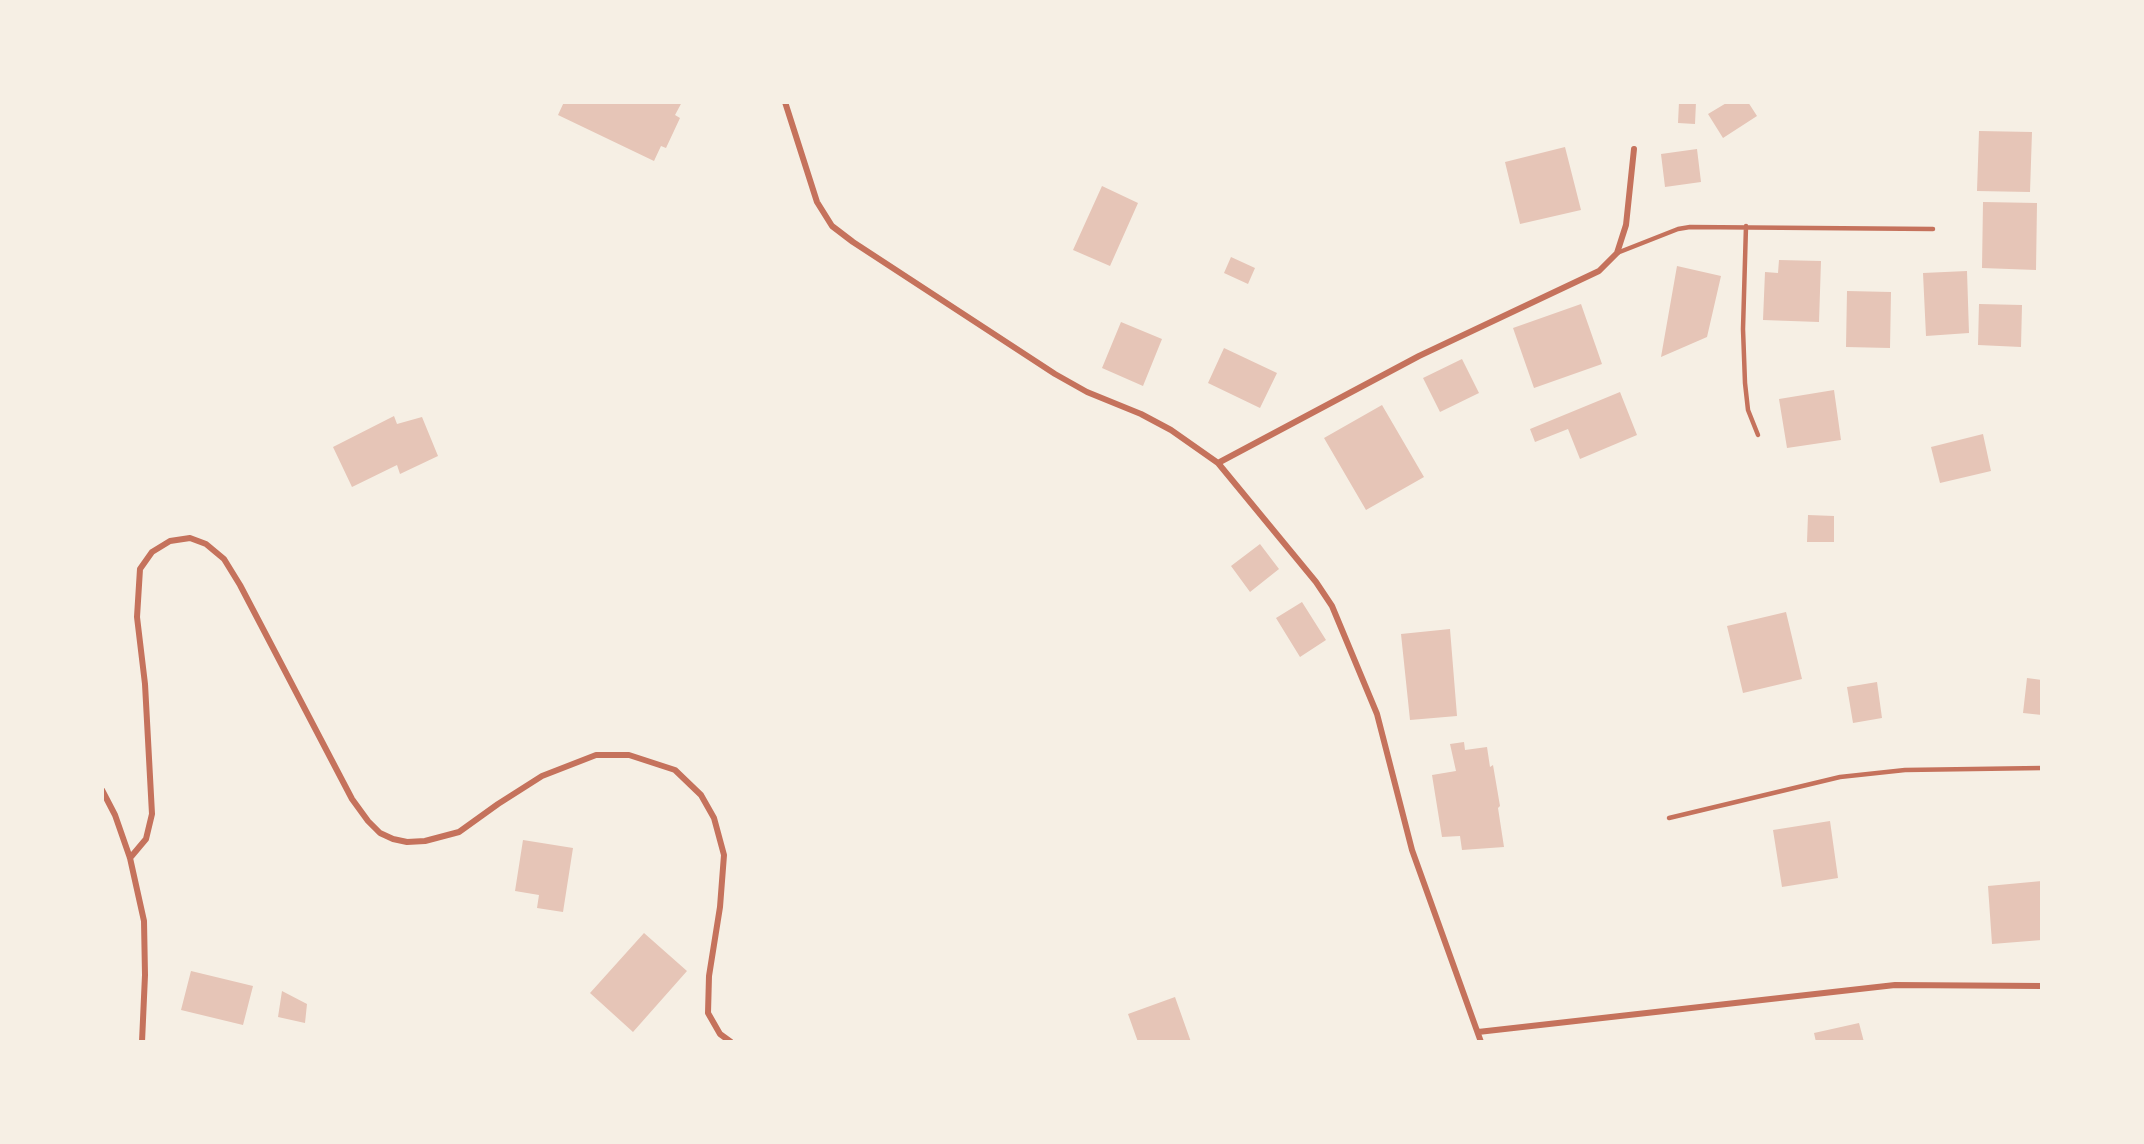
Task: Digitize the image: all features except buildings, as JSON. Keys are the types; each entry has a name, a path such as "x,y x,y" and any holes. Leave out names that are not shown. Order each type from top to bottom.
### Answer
{"street":[{"path":"785,102 817,202 832,226 1055,374 1087,392 1141,414 1171,430 1218,463 1317,582 1332,606 1377,714 1412,849 1481,1042"},
{"path":"1218,463 1419,356 1599,272 1617,252 1626,225 1634,149"},
{"path":"130,858 146,839 152,814 145,684 137,617 140,569 152,552 170,541 190,538 206,543 224,559 240,585 352,799 380,833 407,842 425,841 459,832 542,776 596,755 629,755 675,770 701,795 714,818 724,855 720,907 709,976 708,1013 720,1034 731,1042"},
{"path":"102,790 115,815 130,858 144,921 145,975 142,1042"},
{"path":"1478,1032 1895,985 2042,986"}],"lane":[{"path":"1746,226 1743,329 1745,383 1748,410 1758,435"},
{"path":"1617,252 1683,227 1933,229"},
{"path":"1669,818 1840,777 1905,770 2042,768"}]}
